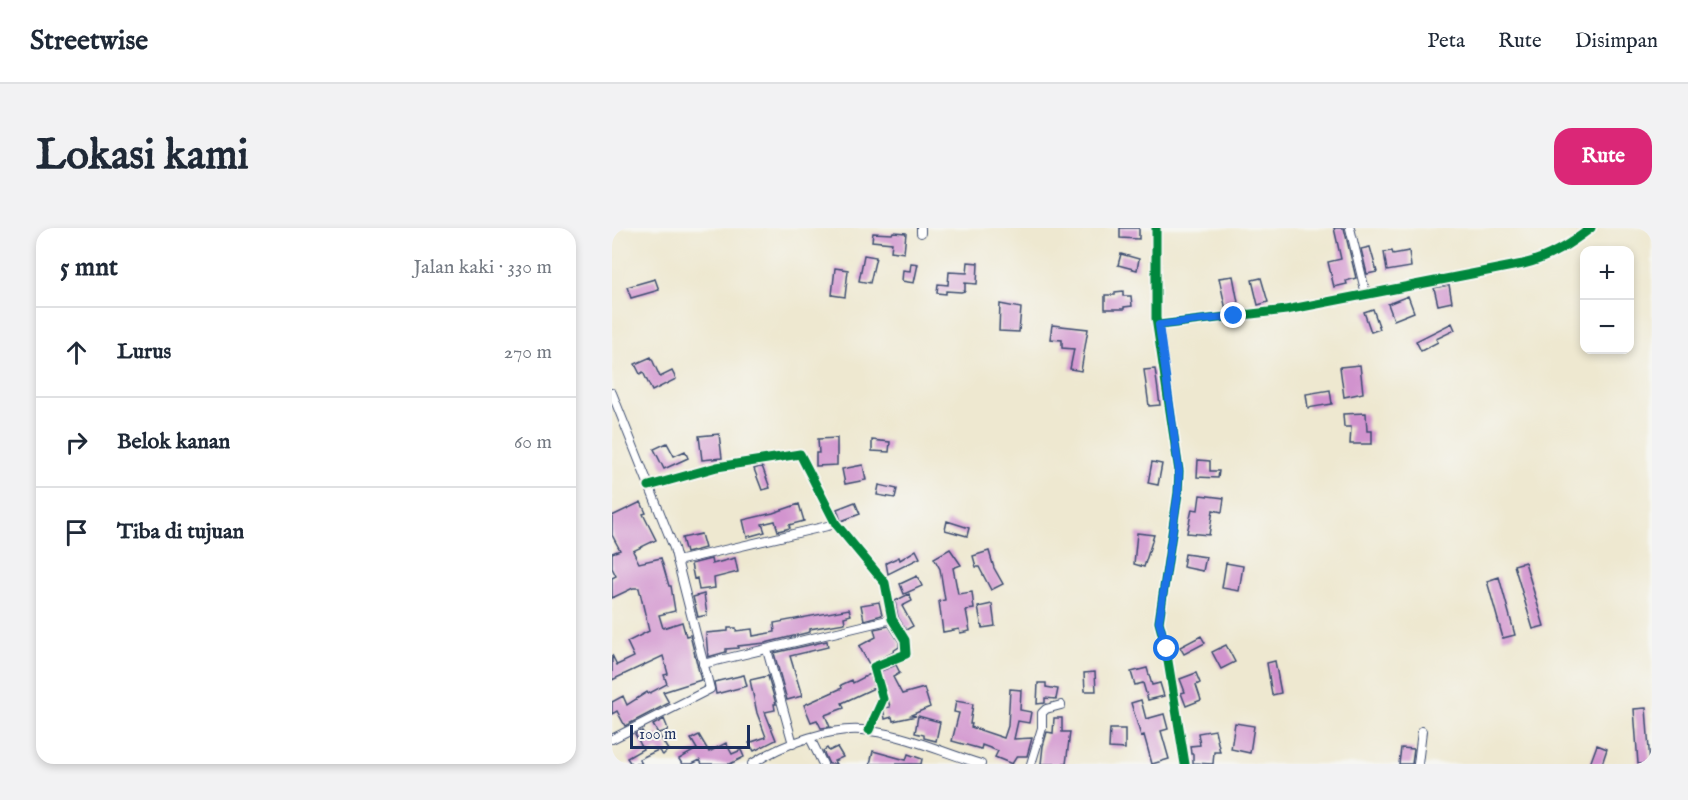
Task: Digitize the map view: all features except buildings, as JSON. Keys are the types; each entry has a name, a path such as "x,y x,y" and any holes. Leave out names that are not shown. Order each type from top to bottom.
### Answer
{"street":[{"path":"1156,228 1156,318 1159,325 1179,471 1178,493 1159,622 1167,649 1185,764"},
{"path":"1350,228 1366,294"},
{"path":"1159,325 1286,310 1541,260 1570,244 1591,228"},
{"path":"612,393 615,415 648,486 677,561 710,689 612,739"},
{"path":"648,486 717,467 800,454 836,524 885,583 892,619 905,640 906,654 874,667 883,699 869,730"},
{"path":"677,561 836,524"},
{"path":"704,664 892,619"},
{"path":"767,650 793,744"},
{"path":"1031,764 1042,728 1042,713 1046,709 1061,705"},
{"path":"752,764 762,757 810,738 828,733 869,730 912,740 981,764"},
{"path":"1418,764 1422,731"},
{"path":"810,738 823,764"}],"cycle path":[{"path":"1156,228 1156,318 1179,471 1178,493 1159,622 1166,649 1185,764"},
{"path":"1159,325 1286,310 1523,264 1559,250 1591,228"},
{"path":"649,486 717,467 800,454 836,524 885,583 892,619 905,640 906,654 874,667 883,699 869,730"}],"route":[{"path":"1167,649 1159,622 1178,493 1179,471 1159,325 1234,316"}]}
